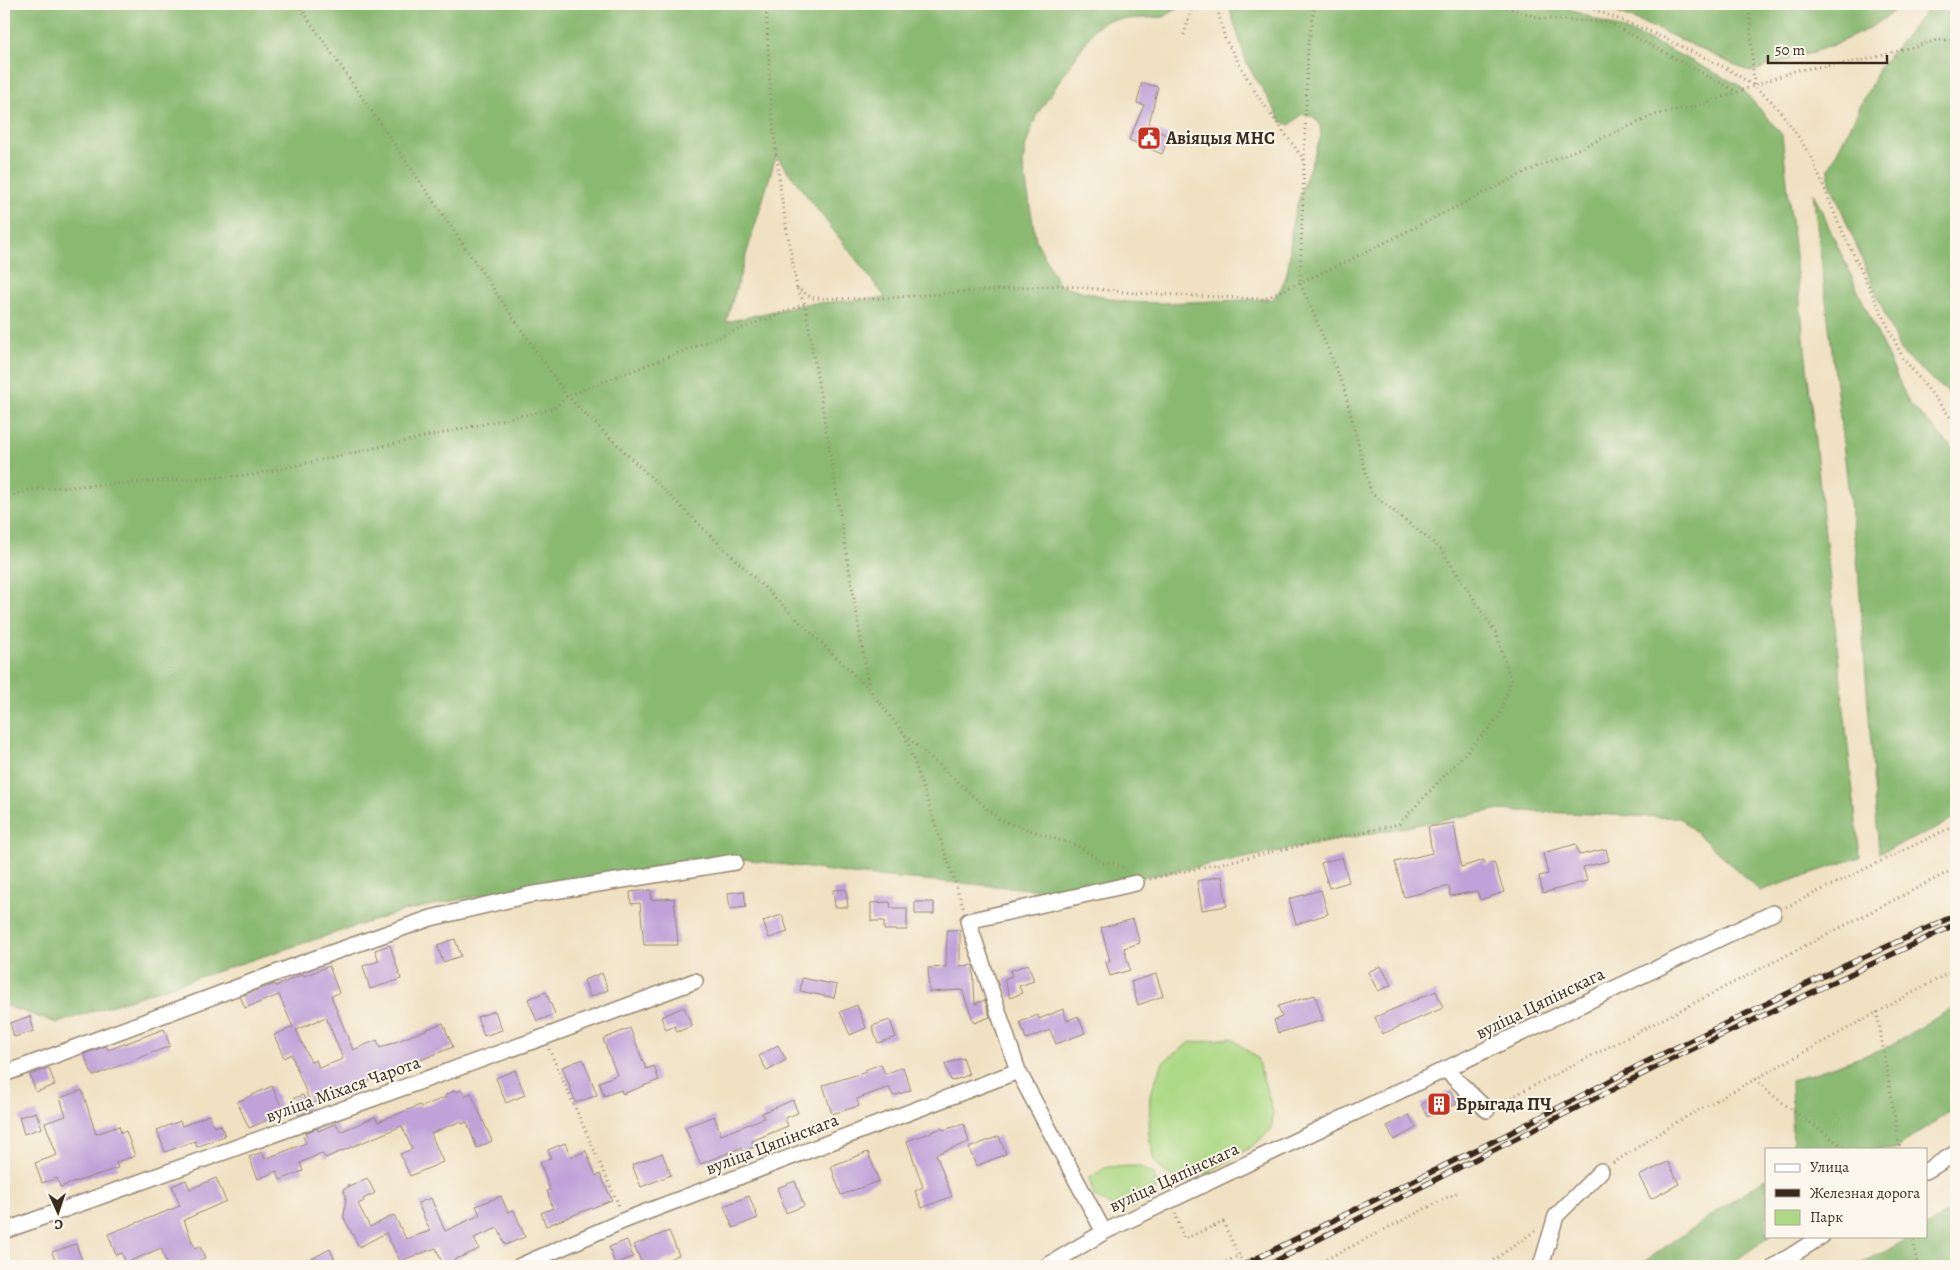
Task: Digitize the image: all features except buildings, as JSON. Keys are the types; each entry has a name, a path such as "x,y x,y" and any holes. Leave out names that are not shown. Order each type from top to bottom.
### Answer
{"street":[{"path":"4,1074 311,960 431,918 529,895 736,862"},
{"path":"1018,1071 968,921 1136,882"},
{"name":"вуліца Цяпінскага","path":"520,1266 625,1220 1018,1071 1104,1232 1773,913"},
{"name":"вуліца Міхася Чарота","path":"4,1231 544,1037 695,980"},
{"path":"1445,1070 1487,1110"},
{"path":"1928,1169 1956,1153"},
{"path":"1541,1266 1556,1216 1601,1171"},
{"path":"1047,1266 1104,1232"},
{"path":"1775,1266 1819,1238"}],"path":[{"path":"298,4 567,396 869,689 905,735 1000,820 1080,848 1103,863 1110,862 1130,870 1136,882 1399,824 1499,717 1511,680 1496,633 1441,549 1370,493 1343,385 1300,282 1308,47 1315,4"},
{"path":"766,4 771,107 781,195 797,288 805,304 869,689"},
{"path":"1184,35 1193,4"},
{"path":"1216,4 1225,39 1257,95 1304,160"},
{"path":"1497,4 1543,19 1608,22 1737,92"},
{"path":"1580,4 1668,40 1728,69 1754,86 1787,120 1812,158 1838,222 1903,358 1956,424"},
{"path":"1749,4 1754,86"},
{"path":"797,288 812,298 872,299 1060,285 1134,293 1190,294 1264,299 1526,172 1655,115 1705,104 1797,70 1861,61 1938,40 1956,40"},
{"path":"4,498 34,489 253,475 555,408 567,396 805,304"},
{"path":"905,735 968,921"},
{"path":"1773,913 1956,825"},
{"path":"1487,1110 1956,868"},
{"path":"1601,1171 1677,1122 1956,969"},
{"path":"1878,1012 1900,1148"},
{"path":"544,1037 625,1220"},
{"path":"1756,1079 1768,1092 1845,1148"},
{"path":"1313,1266 1460,1192"},
{"path":"1170,1200 1184,1239 1224,1222 1244,1266"},
{"path":"1485,1266 1556,1216"},
{"path":"1913,1238 1917,1266"},
{"path":"1217,1266 1240,1255"}],"green space":[{"path":"4,4 1181,4 1180,7 1164,17 1109,20 1096,27 1036,116 1026,145 1023,165 1036,240 1059,285 1125,302 1162,303 1272,299 1284,281 1289,260 1294,216 1321,136 1320,126 1314,117 1302,114 1290,125 1282,122 1247,64 1228,4 1556,4 1652,41 1739,85 1782,135 1860,857 1760,891 1680,818 1495,810 1066,892 852,874 736,858 525,886 400,912 57,1023 4,1005","holes":["776,156 885,297 805,304 726,322"]},
{"path":"1595,4 1901,4 1887,17 1851,37 1830,46 1750,72 1655,28"},
{"path":"1932,4 1956,4 1956,400 1900,351 1829,180 1829,168 1880,67"},
{"path":"1813,192 1909,403 1956,451 1956,816 1936,829 1879,853 1858,569"},
{"path":"1956,1006 1956,1109 1896,1148 1793,1148 1791,1081 1884,1049"},
{"path":"1231,1038 1257,1058 1273,1112 1272,1129 1254,1145 1208,1173 1171,1178 1154,1161 1149,1134 1150,1094 1163,1062 1189,1043"},
{"path":"1138,1166 1153,1174 1157,1183 1153,1196 1129,1208 1117,1208 1094,1196 1089,1178 1107,1167"},
{"path":"1765,1179 1765,1238 1768,1238 1727,1266 1633,1266 1642,1263"},
{"path":"1956,1207 1956,1266 1856,1266 1889,1250 1908,1238 1928,1238 1928,1226"}],"railway":[{"path":"1241,1266 1506,1135 1642,1064 1838,969 1956,915"},
{"path":"1266,1266 1682,1054 1956,924"}],"place":[{"name":"Авіяцыя МНС","path":"1149,138"},
{"name":"Брыгада ПЧ","path":"1439,1104"}]}
